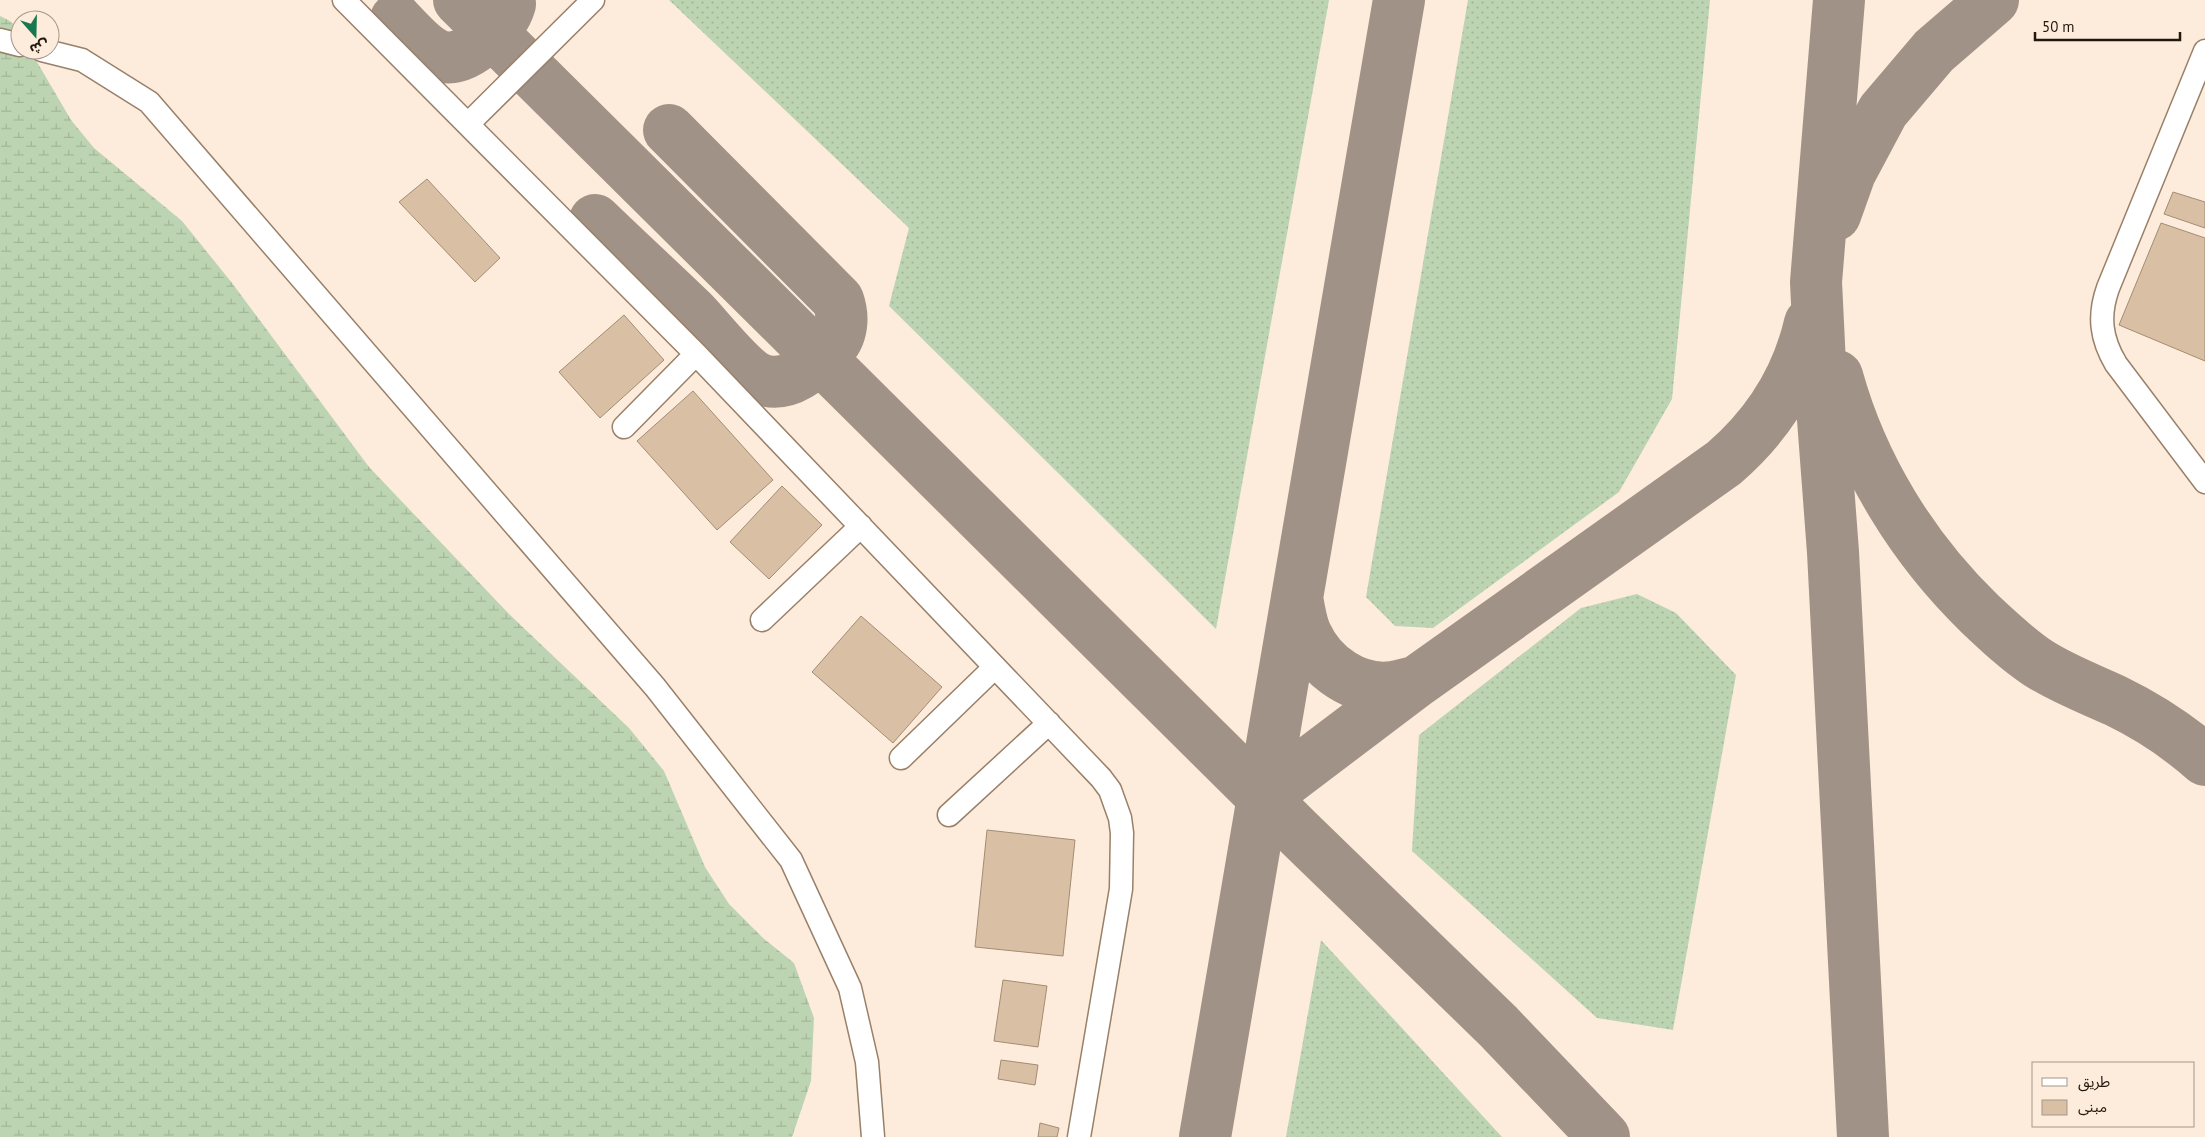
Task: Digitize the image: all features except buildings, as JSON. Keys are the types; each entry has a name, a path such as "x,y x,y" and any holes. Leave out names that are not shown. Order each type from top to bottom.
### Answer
{"lane":[{"path":"344,0 696,354 1049,723 1110,790 1120,818 1122,833 1121,889 1079,1137"},
{"path":"468,124 593,0"},
{"path":"2205,51 2108,288 2103,303 2101,319 2103,335 2108,350 2116,364 2205,482"},
{"path":"60,54 82,60 149,102 655,687 791,860 850,988 867,1062 873,1137"},
{"path":"624,427 696,354"},
{"path":"762,620 860,526"},
{"path":"901,758 995,667"},
{"path":"949,815 1049,723"}],"green space":[{"path":"669,0 1329,0 1216,629 889,306 909,228"},
{"path":"1468,0 1710,0 1672,399 1619,492 1433,628 1395,626 1366,597"},
{"path":"0,16 10,21 10,60 36,60 71,120 94,148 182,221 232,283 369,467 509,614 629,728 664,771 705,867 729,904 763,938 794,963 814,1018 811,1081 792,1137 0,1137"},
{"path":"1637,594 1676,613 1736,675 1673,1030 1597,1018 1412,851 1419,735 1581,608"},
{"path":"1321,940 1502,1137 1286,1137"}],"taxiway":[{"path":"459,0 1299,833 1498,1026 1604,1137"},
{"path":"1205,1137 1399,0"},
{"path":"1839,0 1816,282 1822,406 1833,552 1863,1137"},
{"path":"1835,215 1850,173 1883,111 1934,51 1993,0"},
{"path":"396,19 427,50 437,55 459,56 486,38 504,18 510,4"},
{"path":"595,220 692,312 738,362 758,378 776,382 794,377 809,367 834,344 841,326 838,300 669,130"},
{"path":"1264,797 1416,682 1724,463 1754,433 1779,400 1797,364 1810,323"},
{"path":"1837,376 1860,442 1893,505 1912,534 1956,589 2001,633 2038,663 2139,713 2174,735 2205,760"},
{"path":"1297,597 1300,616 1306,634 1321,657 1341,675 1353,681 1379,688 1416,682"}]}
